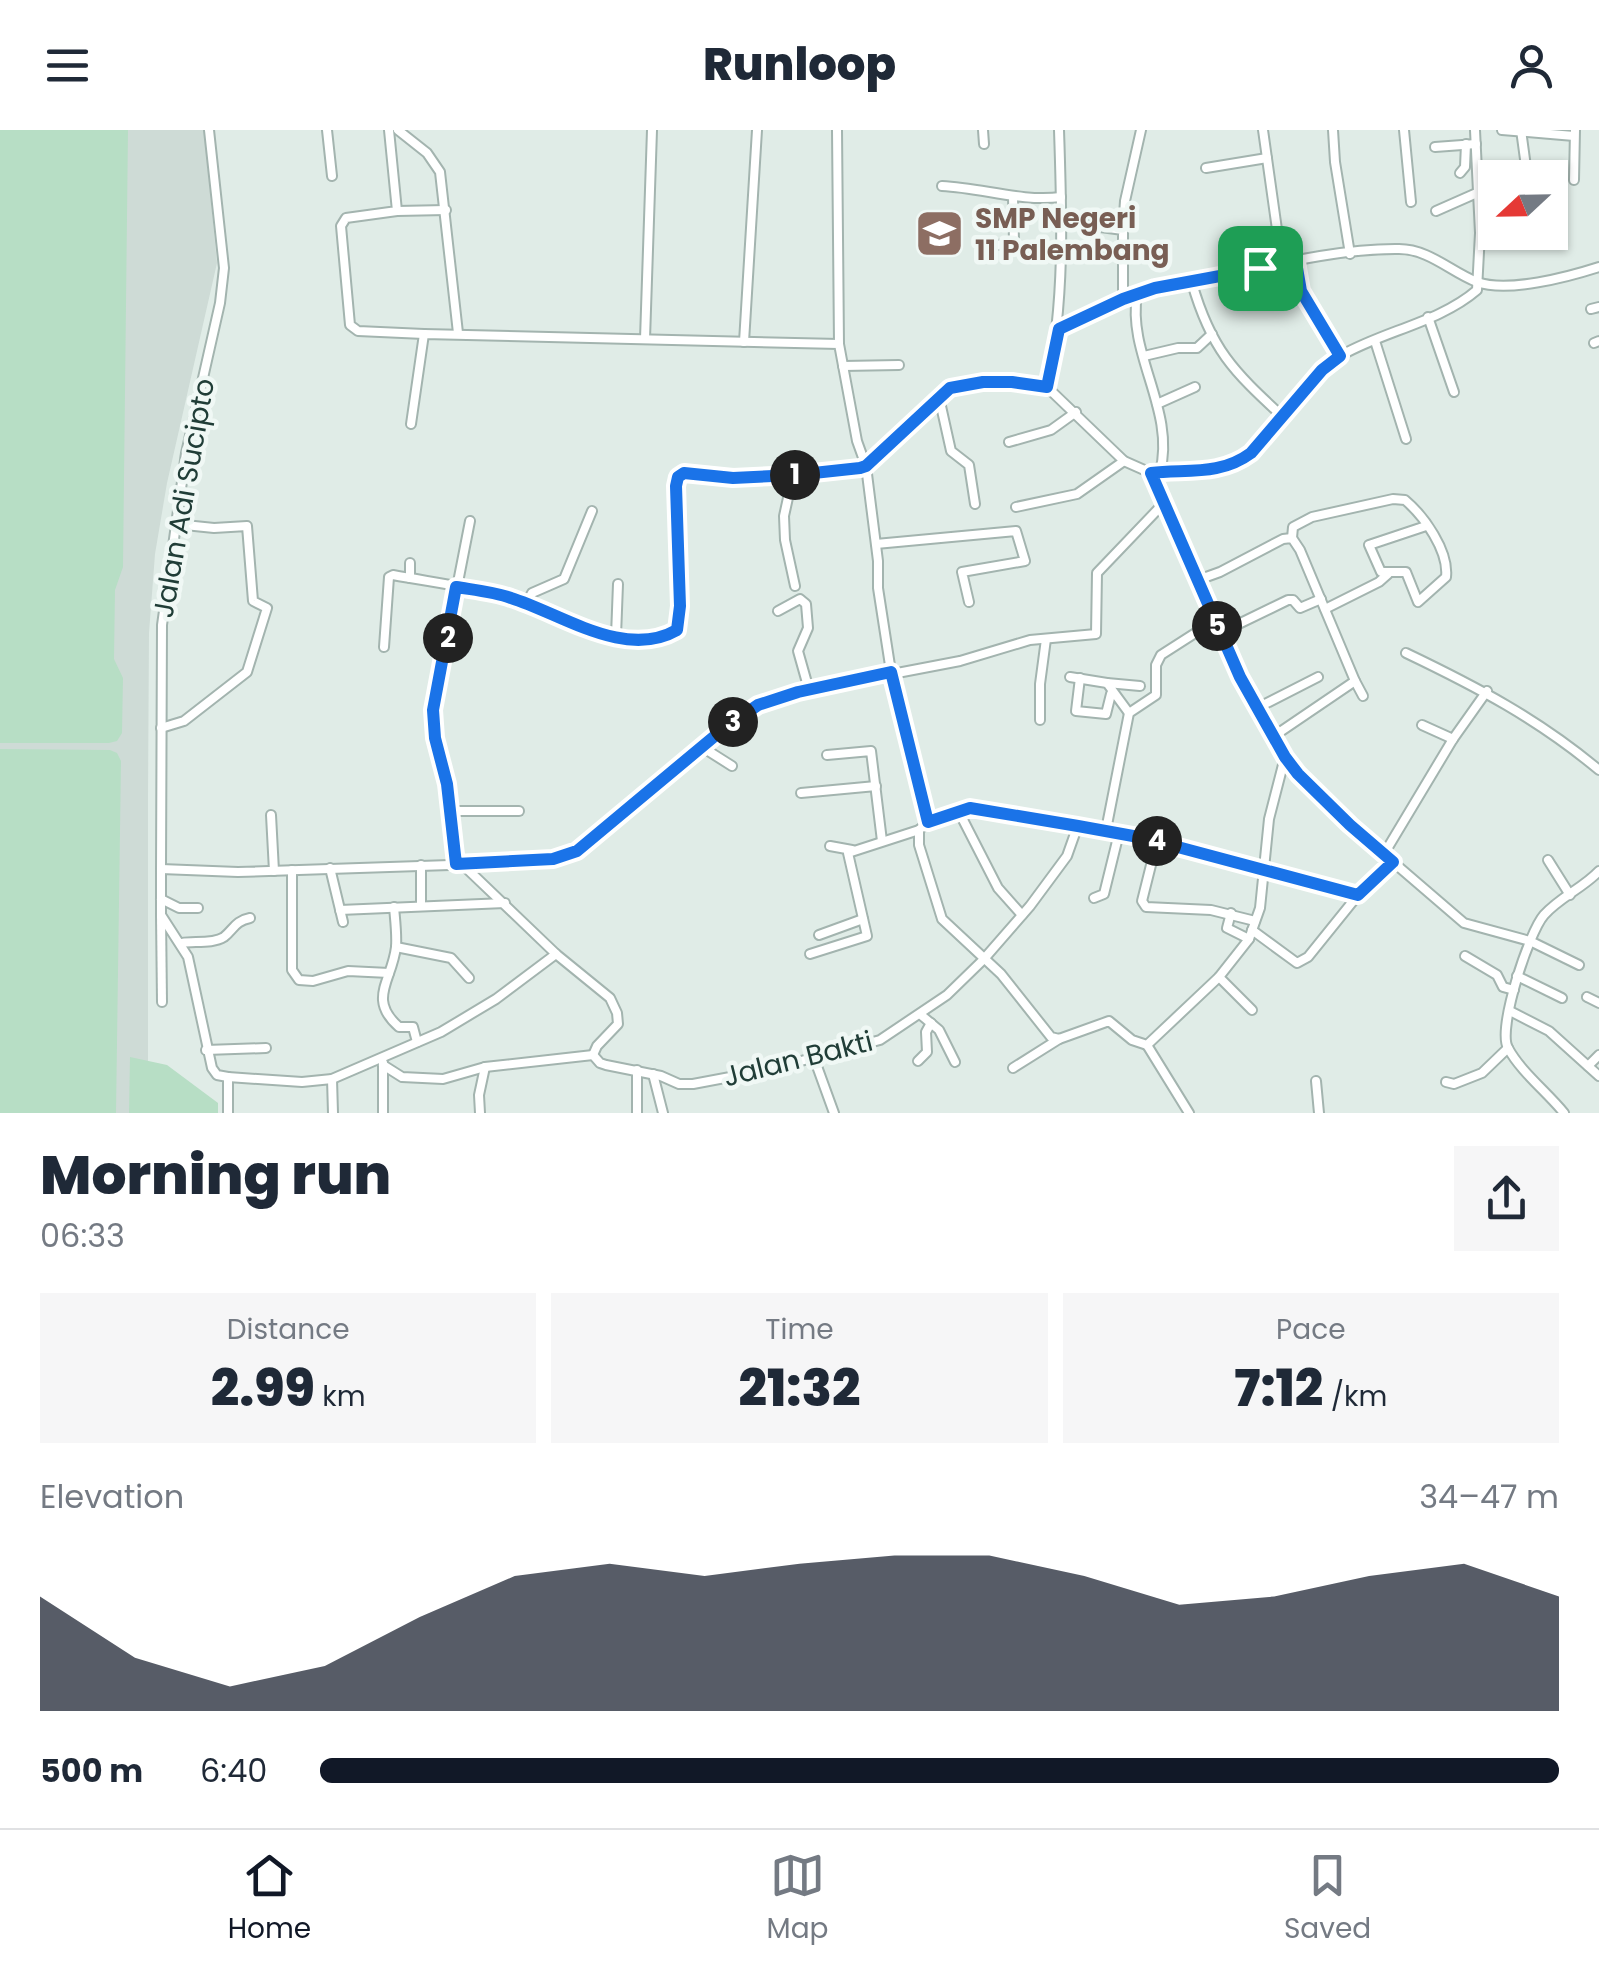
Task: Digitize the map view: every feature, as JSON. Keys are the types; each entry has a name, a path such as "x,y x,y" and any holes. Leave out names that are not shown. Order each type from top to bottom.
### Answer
{"street":[{"name":"Jalan Adi Sucipto","path":"162,1002 162,626 186,453 220,304 224,268 209,130"},
{"path":"327,130 332,176"},
{"path":"389,130 397,211"},
{"path":"398,130 426,152 440,172 458,333"},
{"path":"645,339 652,130"},
{"path":"744,342 757,130"},
{"path":"836,130 839,344 857,441 866,466 891,672 928,822"},
{"path":"982,130 984,144"},
{"path":"1047,387 1059,329 1063,222 1059,130"},
{"path":"1123,299 1125,200 1142,130"},
{"path":"1262,130 1282,265"},
{"path":"1333,130 1350,254"},
{"path":"1404,130 1411,202"},
{"path":"1460,173 1475,130"},
{"path":"1502,130 1574,133 1574,180"},
{"path":"1521,131 1525,160"},
{"path":"1435,147 1471,144"},
{"path":"1471,144 1478,186"},
{"path":"1206,168 1267,158"},
{"path":"942,186 1037,200 1061,197"},
{"path":"1436,211 1478,192"},
{"path":"998,245 1014,242 1013,197"},
{"path":"446,210 397,211 343,220 350,325 358,331 424,334 839,344"},
{"path":"1063,222 1123,230"},
{"path":"1059,329 1136,295 1350,254 1403,249 1436,260 1479,283 1553,279 1599,267"},
{"path":"384,647 389,577 393,575 511,598 616,636 642,642 663,638 677,630 680,606 678,477 684,473 733,478 794,475 866,466 950,388 983,382 1047,387 1124,461 1155,473 1221,469 1236,464 1251,453 1322,370 1340,356 1472,294 1479,283 1479,250"},
{"path":"1296,262 1301,291 1340,356"},
{"path":"1192,283 1201,314 1234,372 1282,416"},
{"path":"1136,295 1134,327 1157,404 1162,440 1155,473 1162,505 1240,677 1285,757 1298,774 1384,854 1464,922 1530,941 1579,965"},
{"path":"1428,317 1454,392"},
{"path":"411,424 424,334"},
{"path":"1144,356 1197,348 1212,334"},
{"path":"1374,341 1406,439"},
{"path":"843,366 900,365"},
{"path":"1157,404 1195,386"},
{"path":"938,397 951,452 969,464 975,504"},
{"path":"1009,442 1051,430 1076,412"},
{"path":"1016,507 1076,494 1124,461"},
{"path":"794,475 784,516 784,540 796,586"},
{"path":"1325,608 1373,586 1388,574 1406,572 1418,602 1446,577 1447,563 1426,526 1404,500 1393,499 1312,518 1293,527 1292,538 1363,696"},
{"path":"161,868 197,872 274,871 459,864 553,859 577,851 758,705 891,672 960,661 1015,643 1097,633 1097,573 1162,505"},
{"path":"526,604 532,593 564,580 592,512"},
{"path":"382,1062 402,1077 443,1080 485,1066 593,1054 618,1024 618,1013 610,998 459,864 433,710 470,521"},
{"path":"161,728 184,721 247,672 267,608 252,601 247,526 175,524"},
{"path":"1388,574 1376,567 1369,543 1414,533 1426,526"},
{"path":"876,544 1016,531 1025,561 962,572 969,602"},
{"path":"1195,581 1292,538"},
{"path":"410,563 410,578"},
{"path":"616,636 618,584"},
{"path":"778,611 800,599 806,604 808,628 798,651 809,690"},
{"path":"1220,633 1288,600 1300,608 1321,599"},
{"path":"1106,830 1130,713 1156,695 1156,665 1161,655 1214,621"},
{"path":"1040,720 1046,639"},
{"path":"1406,653 1487,691 1553,732 1599,770"},
{"path":"1259,706 1318,677"},
{"path":"1112,694 1106,714 1076,711 1075,678 1140,686"},
{"path":"1274,736 1355,681"},
{"path":"1106,683 1130,713"},
{"path":"1384,854 1453,739 1487,691"},
{"path":"1422,725 1453,739"},
{"path":"702,747 732,766"},
{"path":"826,755 868,748 873,754 882,841"},
{"path":"1147,1045 1218,977 1252,930 1260,908 1269,819 1285,757"},
{"path":"800,792 876,786"},
{"path":"830,846 852,850 919,830 928,822 970,808 1156,841 1358,895"},
{"path":"450,811 519,810"},
{"path":"958,810 998,888 1022,915"},
{"path":"271,815 274,871"},
{"name":"Jalan Bakti","path":"593,1054 600,1063 693,1084 880,1040 921,1014 983,960 1067,856 1078,826"},
{"path":"919,830 919,845 942,919 1001,974 1051,1038 1059,1040"},
{"path":"1094,898 1104,894 1120,833"},
{"path":"1156,841 1142,901 1146,907 1231,913 1296,963 1308,957 1358,895 1393,862"},
{"path":"810,954 863,939 868,932 848,860 852,850"},
{"path":"1548,860 1570,895"},
{"path":"421,865 421,906"},
{"path":"330,868 343,922"},
{"path":"292,870 292,970 298,980 313,981 348,971 390,972"},
{"path":"1564,1113 1508,1048 1504,1037 1517,976 1546,912 1598,875"},
{"path":"161,900 179,908 198,908"},
{"path":"340,910 504,904"},
{"path":"394,907 396,947 382,1000 385,1015 399,1027 413,1027 418,1042"},
{"path":"1231,913 1227,928 1252,930"},
{"path":"161,915 188,957 214,1072 228,1077 302,1082 332,1079 382,1062 496,999 556,954"},
{"path":"182,943 216,940 226,936 237,921 250,918"},
{"path":"819,935 864,919"},
{"path":"396,947 450,958 469,978"},
{"path":"1465,956 1497,975 1503,987 1514,990"},
{"path":"1517,976 1562,998"},
{"path":"1218,977 1252,1010"},
{"path":"1587,998 1599,1003"},
{"path":"1510,1010 1549,1032 1599,1076"},
{"path":"921,1014 938,1030 955,1062"},
{"path":"1013,1068 1059,1040 1109,1021 1132,1040 1147,1045 1189,1113"},
{"path":"918,1061 927,1052 926,1032 930,1023"},
{"path":"206,1050 266,1048"},
{"path":"1446,1082 1456,1084 1482,1073 1508,1048"},
{"path":"1588,1066 1599,1054"},
{"path":"814,1058 834,1113"},
{"path":"382,1062 384,1113"},
{"path":"480,1113 478,1095 485,1066"},
{"path":"637,1070 637,1113"},
{"path":"652,1074 664,1113"},
{"path":"228,1077 228,1113"},
{"path":"332,1079 333,1113"},
{"path":"1316,1080 1319,1113"}],"shaded area":[{"path":"0,130 204,130 217,263 167,483 155,554 149,633 148,797 148,1101 202,1113 0,1113"}],"green space":[{"path":"0,130 128,130 123,567 115,590 114,659 123,678 122,733 117,741 109,743 0,743"},
{"path":"0,749 110,750 121,761 116,1113 0,1113"},
{"path":"130,1057 167,1065 218,1103 218,1113 129,1113"}],"place":[{"name":"SMP Negeri 11 Palembang","path":"940,234"}],"route":[{"path":"1296,262 1301,291 1340,356 1322,370 1251,453 1236,464 1221,469 1151,473 1240,677 1285,757 1350,825 1393,862 1358,895 1144,838 1078,826 970,808 928,822 891,672 758,705 722,730 577,851 553,859 456,864 433,710 456,587 511,598 616,636 642,642 663,638 677,630 680,606 676,486 678,477 684,473 733,478 866,466 950,388 983,382 1047,387 1059,329 1155,288 1260,268 1296,262"}]}
